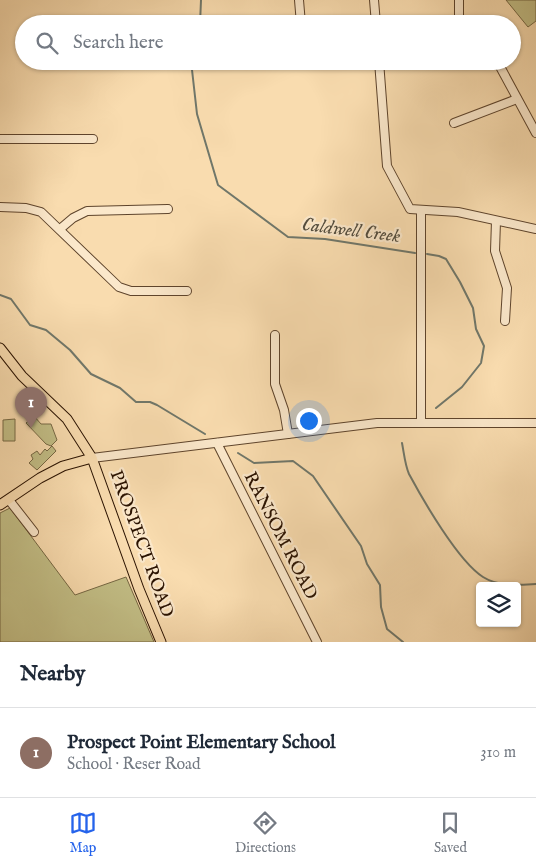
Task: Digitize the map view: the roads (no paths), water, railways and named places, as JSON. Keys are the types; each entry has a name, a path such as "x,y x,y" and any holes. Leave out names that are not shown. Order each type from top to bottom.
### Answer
{"main road":[{"name":"PROSPECT ROAD","path":"0,348 22,376 67,420 92,458 139,589 161,642"},
{"path":"4,502 40,478 63,466 92,458"}],"street":[{"path":"299,0 300,15"},
{"path":"374,0 375,15"},
{"path":"459,0 459,15"},
{"path":"380,70 387,166 410,210 421,212 458,212 536,229"},
{"path":"502,70 536,134"},
{"path":"454,123 517,99"},
{"path":"0,139 93,139"},
{"path":"0,207 26,208 41,212 119,287 131,291 187,291"},
{"path":"60,229 73,218 87,211 168,209"},
{"path":"421,212 421,422"},
{"path":"496,221 495,251 507,288 505,321"},
{"path":"275,335 275,384 284,410 288,434"},
{"path":"92,458 377,423 536,423"},
{"name":"RANSOM ROAD","path":"216,444 317,642"},
{"path":"4,502 34,532"}],"waterway":[{"name":"Caldwell Creek","path":"200,15 201,0"},
{"name":"Caldwell Creek","path":"192,70 197,114 218,185 288,237 325,239 415,253"},
{"name":"Caldwell Creek","path":"427,254 446,259 473,308 476,329 484,346 481,363 462,387 436,408"},
{"path":"0,295 11,299 30,325 46,330 70,350 91,374 120,388 136,402 150,402 157,405 205,434"},
{"name":"Caldwell Creek","path":"402,443 409,474 415,485 452,544 473,569 483,577 495,582 509,585 536,584"},
{"path":"238,453 254,463 293,461 313,476 361,546 367,564 380,585 381,607 387,629 403,642"}],"place":[{"name":"Prospect Point Elementary School","path":"31,428"}]}
